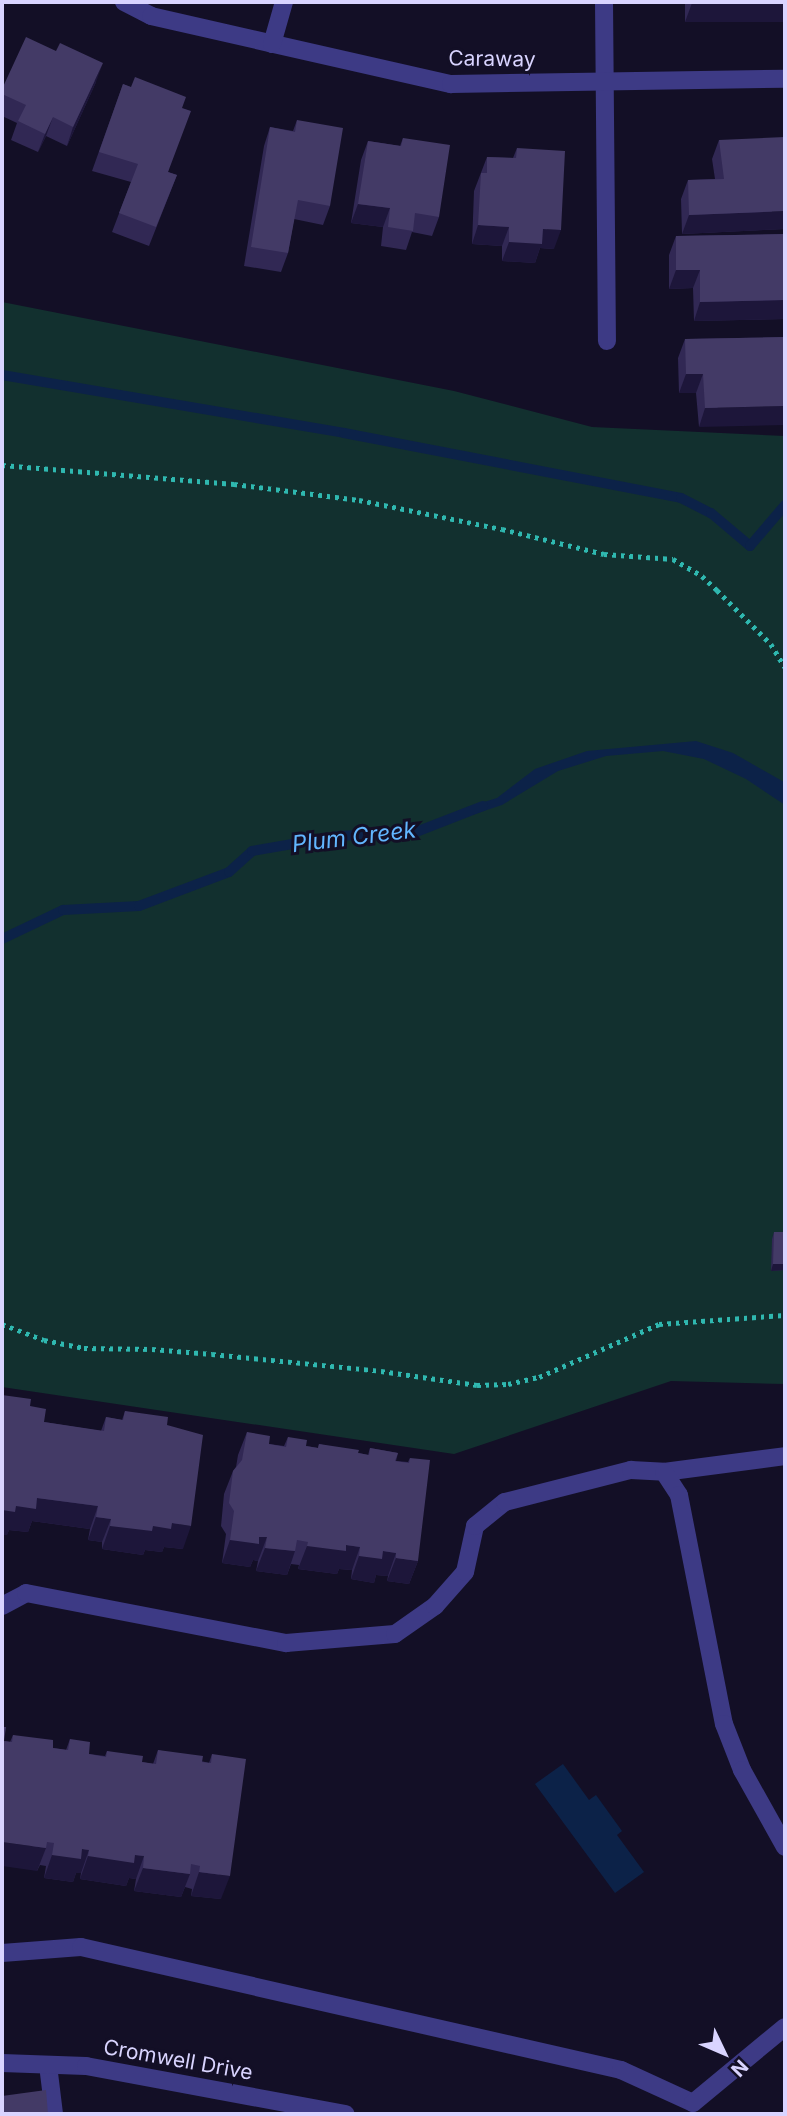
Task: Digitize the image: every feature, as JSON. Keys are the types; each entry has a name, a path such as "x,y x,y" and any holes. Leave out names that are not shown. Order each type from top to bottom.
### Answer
{"street":[{"name":"Caraway","path":"124,2 151,16 451,84 785,79"},
{"path":"272,44 284,2"},
{"path":"604,2 607,341"},
{"path":"2,1606 26,1593 286,1643 395,1634 435,1606 465,1572 475,1526 505,1502 631,1470 664,1472 785,1456"},
{"path":"664,1472 679,1495 724,1724 742,1770 785,1847"},
{"path":"2,1954 81,1947 621,2070 693,2109 785,2027"},
{"name":"Cromwell Drive","path":"2,2063 86,2066 346,2114"},
{"path":"48,2065 54,2114"}],"path":[{"path":"2,465 234,484 359,500 502,529 604,554 673,559 702,576 726,598 771,644 785,667"},
{"path":"2,1324 44,1340 84,1348 152,1349 212,1354 381,1371 477,1385 508,1384 538,1377 659,1324 785,1315"}],"green space":[{"path":"2,302 454,391 592,427 785,436 785,1384 671,1381 454,1454 2,1387"}],"water":[{"path":"696,741 733,753 784,782 785,805 746,779 704,759 663,751 606,756 558,771 502,805 472,815 468,807 497,798 535,769 587,751"},
{"path":"563,1764 589,1800 596,1795 622,1831 617,1835 644,1872 615,1893 535,1784"}],"building":[{"path":"785,2 785,3 692,3"},
{"path":"26,37 56,51 60,43 103,63 73,127 53,117 45,134 18,121 26,105 2,94"},
{"path":"135,77 186,97 182,108 191,111 168,172 177,175 156,227 119,213 138,164 99,152 123,84 131,87"},
{"path":"297,120 343,128 330,206 298,200 288,253 251,247 270,127 295,132"},
{"path":"785,137 785,211 689,215 688,180 724,179 719,140"},
{"path":"403,138 450,145 439,217 415,213 413,231 388,227 390,208 358,204 368,141 401,146"},
{"path":"517,148 565,151 561,230 543,229 542,244 509,242 509,227 478,225 481,173 487,173 487,157 516,158"},
{"path":"785,234 785,300 700,302 700,270 676,270 676,236"},
{"path":"785,337 785,406 705,408 703,374 686,374 685,339"},
{"path":"774,1232 785,1232 785,1264 773,1264"},
{"path":"2,1395 31,1399 30,1406 46,1409 44,1422 104,1431 106,1417 123,1420 125,1411 168,1417 167,1425 203,1435 191,1526 172,1523 171,1529 153,1526 152,1531 110,1526 111,1519 96,1517 98,1506 37,1498 36,1509 16,1506 15,1512 2,1510"},
{"path":"247,1432 270,1436 269,1444 286,1447 288,1437 307,1440 306,1446 318,1448 319,1444 359,1450 358,1453 369,1455 370,1448 398,1453 395,1461 409,1463 410,1458 430,1460 418,1561 396,1558 396,1553 383,1551 382,1559 359,1556 360,1547 346,1545 346,1551 307,1546 308,1542 297,1540 295,1551 265,1548 267,1537 259,1537 259,1544 230,1540 234,1511 229,1503 233,1471 242,1460"},
{"path":"2,1727 6,1727 4,1741 12,1742 13,1735 53,1740 53,1748 68,1750 70,1739 90,1742 89,1754 106,1757 107,1751 143,1756 142,1762 156,1764 158,1750 203,1756 202,1762 211,1763 212,1754 246,1759 230,1876 199,1872 200,1866 191,1864 190,1874 143,1868 144,1856 135,1855 134,1863 88,1856 89,1850 82,1849 81,1859 52,1855 54,1843 47,1842 46,1848 2,1842"},
{"path":"46,2090 48,2114 2,2114 2,2096"}],"waterway":[{"path":"2,375 344,433 681,498 711,513 750,546 785,505"},
{"name":"Plum Creek","path":"2,939 63,910 139,906 229,872 252,851 339,836 416,832 483,806"}]}
